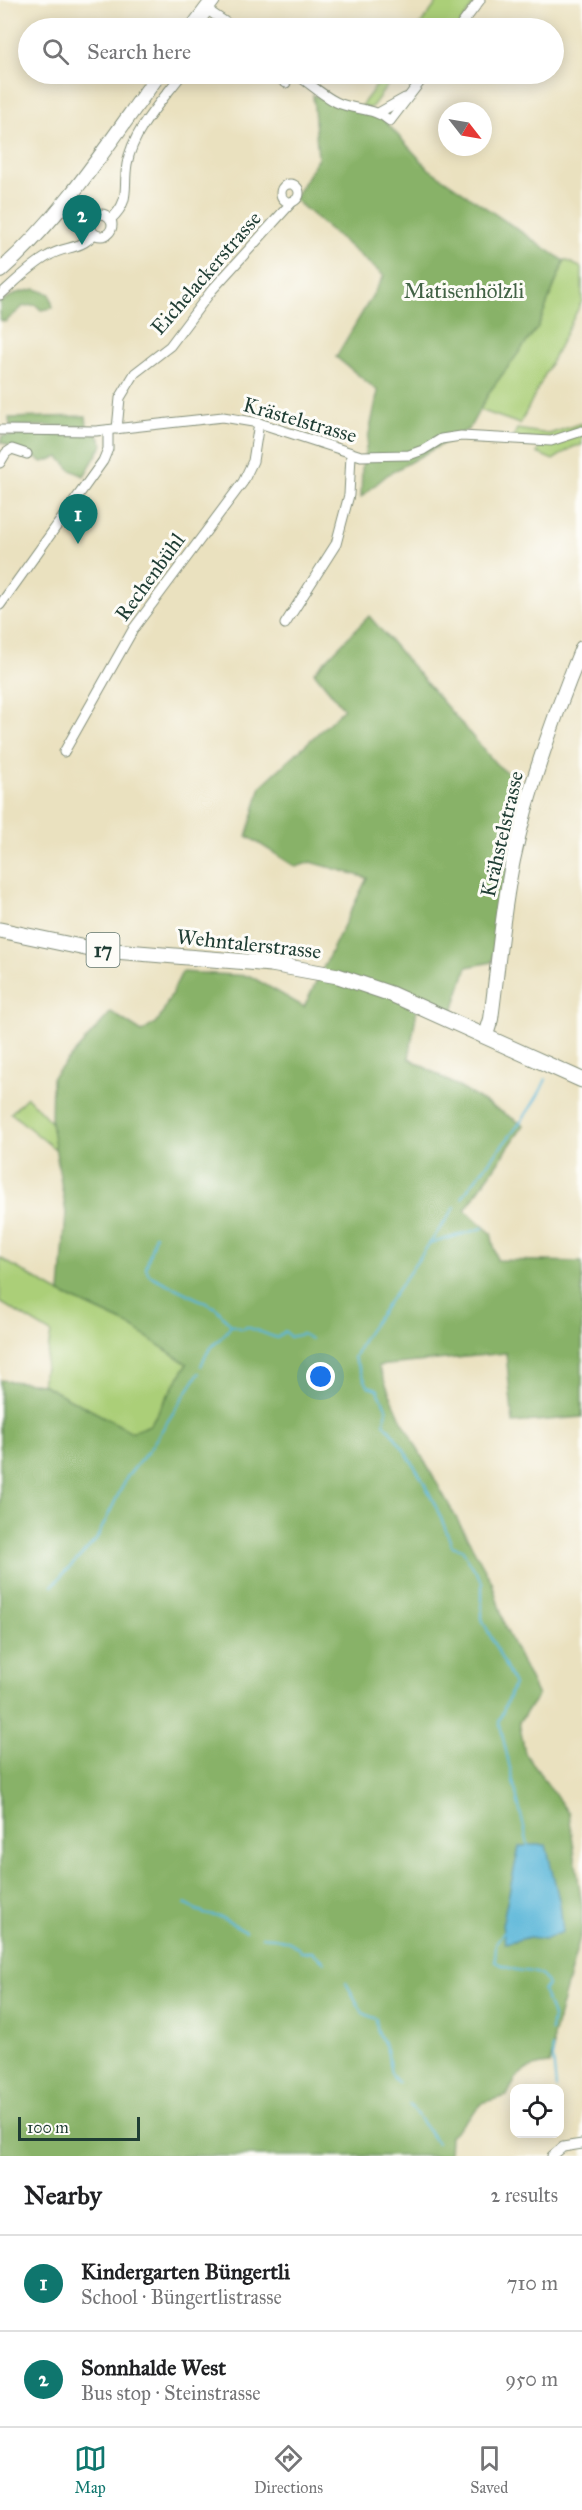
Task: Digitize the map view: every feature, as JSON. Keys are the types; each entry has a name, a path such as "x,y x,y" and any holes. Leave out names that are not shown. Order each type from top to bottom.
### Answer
{"main road":[{"path":"199,18 209,4"},
{"path":"0,271 14,259 66,200 152,84"},
{"name":"Krähstelstrasse","path":"486,1035 491,1019 513,861 543,753 582,648"},
{"name":"Wehntalerstrasse","path":"0,930 90,949 271,964 326,974 391,994 582,1080"}],"street":[{"path":"466,18 480,0"},
{"path":"209,4 224,18"},
{"path":"111,219 121,210 125,200 127,163 135,139 175,84"},
{"path":"310,84 335,102 357,109 380,112 390,121 418,84"},
{"path":"66,200 92,219"},
{"name":"Eichelackerstrasse","path":"0,605 103,461 120,398 135,373 170,346 212,290 293,201"},
{"path":"97,214 103,214 111,219 112,227 109,234 101,236 94,234 90,227 92,219 97,214"},
{"path":"0,295 43,259 51,254 82,245 94,234"},
{"name":"Krästelstrasse","path":"0,430 76,432 223,417 259,423 351,454 409,454 423,450 441,440 461,436 551,441 582,431"},
{"name":"Rechenbühl","path":"64,752 134,628 243,483 253,461 259,423"},
{"path":"0,463 6,453 12,449 27,454"},
{"path":"285,624 336,544 349,495 351,454"},
{"path":"552,2156 563,2147 582,2144"}],"green space":[{"path":"439,0 477,0 464,18 426,18"},
{"path":"378,84 389,84 371,108 361,106"},
{"name":"Matisenhölzli","path":"313,95 381,117 429,169 564,261 538,327 490,391 469,429 387,475 361,497 362,467 378,391 336,357 384,276 294,199 318,158"},
{"path":"565,260 582,268 582,301 520,424 480,410 490,391 538,326"},
{"path":"35,289 50,294 53,308 41,310 36,305 24,306 5,322 0,320 0,302 17,293"},
{"path":"86,416 87,426 10,426 9,418"},
{"path":"582,423 582,445 573,447 553,460 537,453 543,440 513,437 517,429 549,434"},
{"path":"97,434 103,444 84,476 71,470 59,457 43,462 1,442 2,436"},
{"path":"369,616 496,764 524,786 492,962 467,967 452,1014 418,1003 409,1058 524,1125 465,1210 491,1233 497,1260 582,1262 582,1417 513,1423 506,1353 378,1366 400,1417 492,1582 505,1627 538,1696 519,1722 525,1753 569,1814 582,1906 582,1930 553,2037 550,2064 527,2069 518,2076 513,2084 510,2084 507,2096 484,2102 450,2136 449,2156 0,2156 0,1380 42,1384 132,1432 150,1425 187,1364 127,1324 60,1293 66,1213 51,1122 52,1078 111,1012 142,1032 159,1020 182,972 250,976 304,1007 367,878 311,862 296,867 247,836 261,786 344,709 314,672"},
{"path":"27,1097 51,1122 56,1150 11,1113"},
{"path":"0,1258 60,1293 127,1324 187,1364 150,1425 132,1432 42,1384 51,1333 0,1302"}],"water":[{"path":"546,1845 560,1904 563,1932 544,1939 530,1937 505,1943 502,1925 519,1847"}],"waterway":[{"path":"462,1198 529,1111 546,1079"},
{"path":"455,1207 363,1339 354,1358 368,1386 377,1389 387,1409 384,1423 405,1451 423,1482 452,1546 462,1549 482,1582 482,1619 514,1684 499,1721 528,1845"},
{"path":"429,1244 483,1228"},
{"path":"155,1235 146,1268 149,1275 216,1308 231,1325 242,1329 247,1327 277,1338 285,1331 290,1337 302,1334 311,1339"},
{"path":"201,1366 210,1349 231,1326"},
{"path":"52,1586 96,1540 127,1477 149,1450 199,1373"},
{"path":"185,1904 204,1914 220,1917 246,1931"},
{"path":"504,1931 496,1943 495,1962 515,1970 537,1973 545,1979 548,1985 543,1990 553,2016 551,2031"},
{"path":"262,1937 288,1941 301,1952 312,1952 325,1962"},
{"path":"346,1983 363,2013 376,2019 378,2032 386,2047 390,2071 399,2083"},
{"path":"552,2047 556,2084"},
{"path":"409,2104 437,2143"}],"place":[{"name":"Sonnhalde West","path":"82,245"},
{"name":"Kindergarten Büngertli","path":"78,544"}]}
